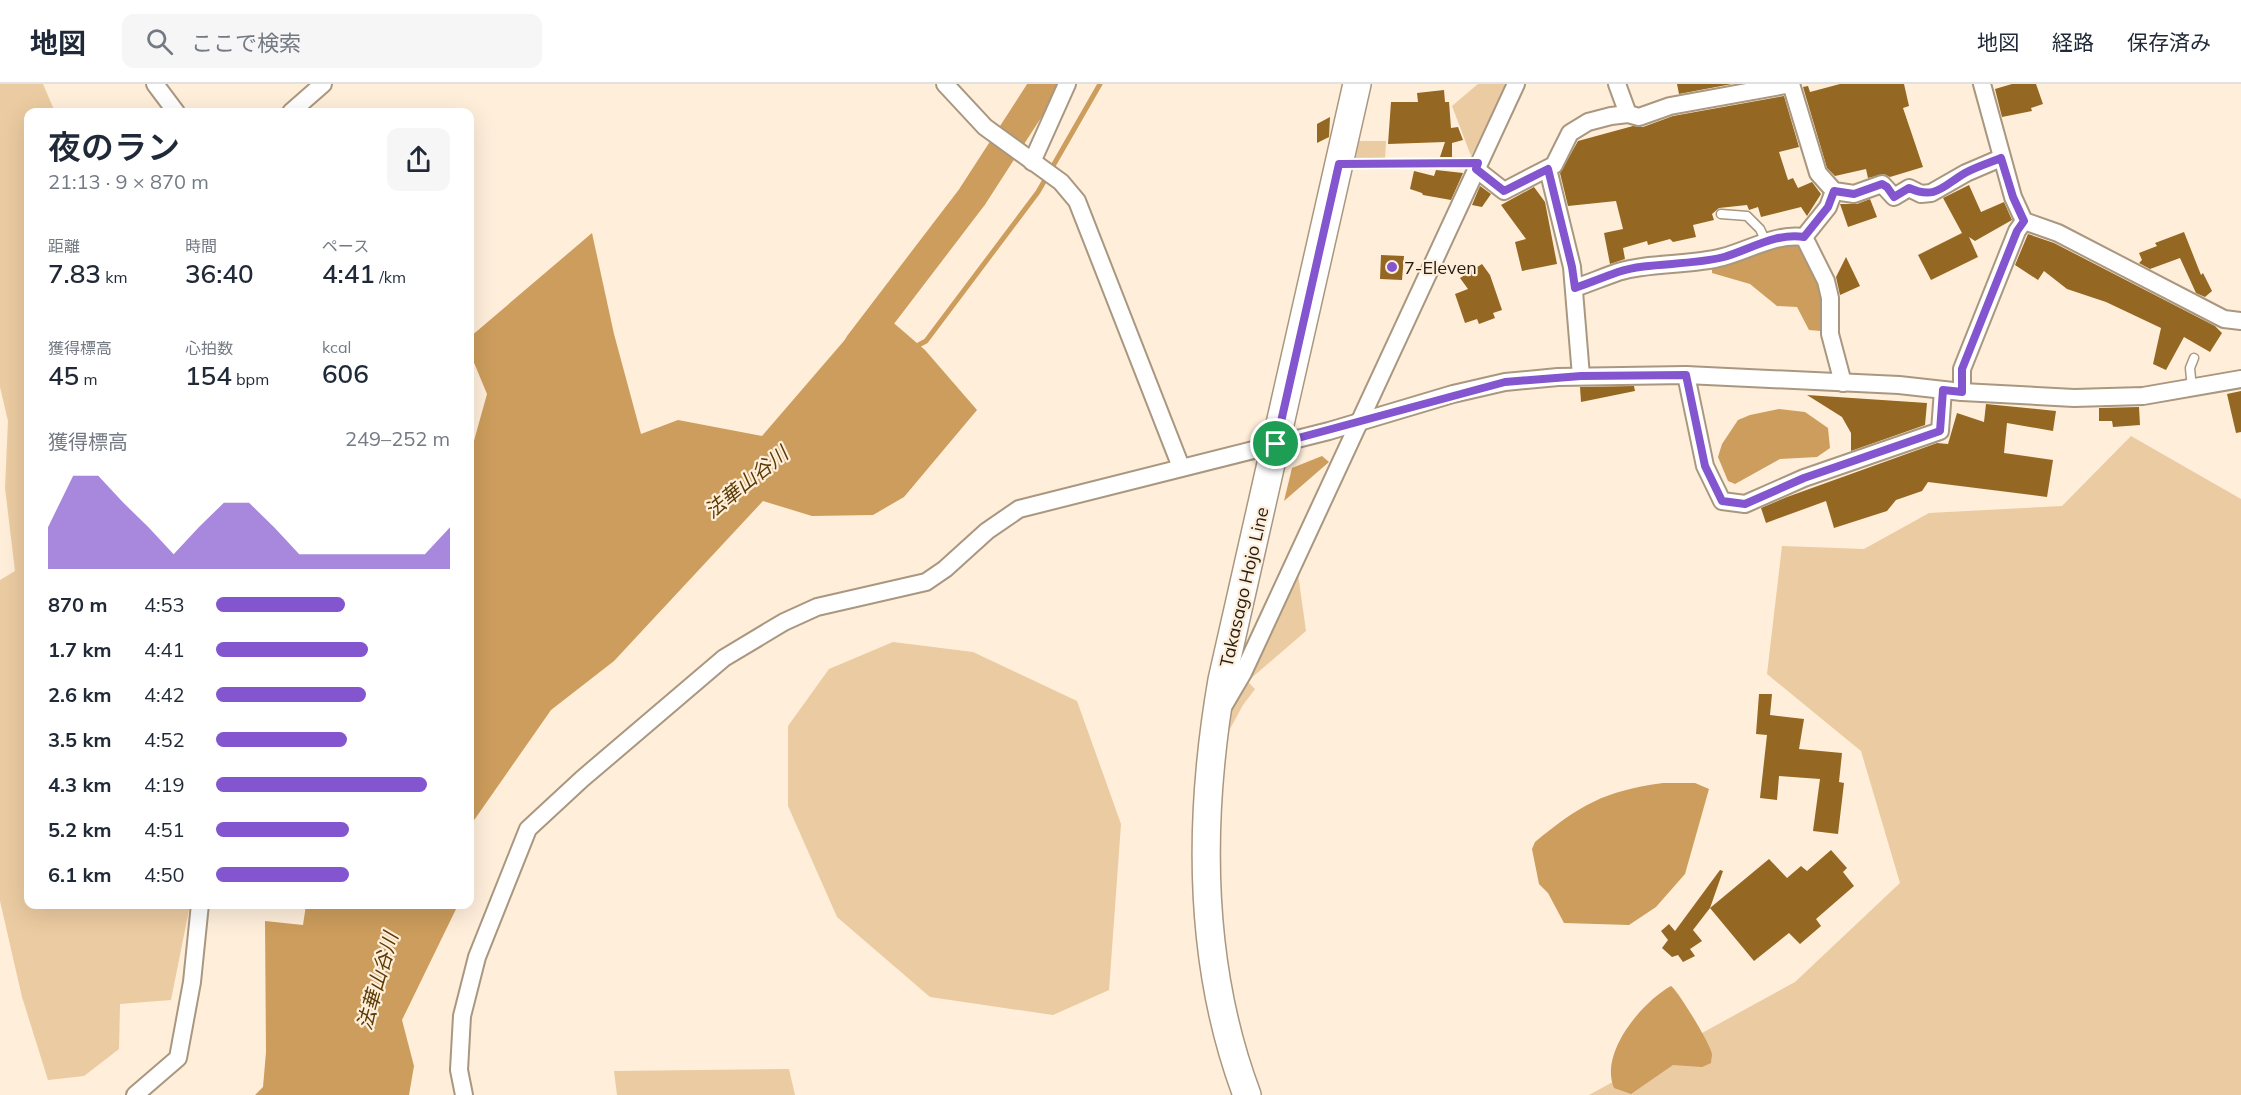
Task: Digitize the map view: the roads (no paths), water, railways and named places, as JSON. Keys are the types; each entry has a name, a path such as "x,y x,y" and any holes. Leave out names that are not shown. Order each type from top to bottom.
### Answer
{"main road":[{"name":"Takasago Hojo Line","path":"1247,1095 1224,1017 1210,945 1204,856 1216,719 1357,84"}],"street":[{"path":"155,84 173,108"},
{"path":"296,108 323,84"},
{"path":"945,84 985,127 1061,182 1077,201 1181,468"},
{"path":"1037,166 1066,84"},
{"path":"1216,719 1244,673 1357,423 1515,84"},
{"path":"1617,84 1628,114"},
{"path":"1477,166 1504,191 1554,165 1570,133 1588,122 1628,114 1639,117 1670,106 1744,88 1791,84 1818,173 1834,191 1854,194 1882,184 1894,197 1909,188 1921,194 1931,194 1966,173 2001,158"},
{"path":"1982,84 2001,158 2013,197 2024,221 2058,233 2224,319 2241,321"},
{"path":"1548,169 1572,267 1581,376"},
{"path":"1804,237 1828,207 1834,191"},
{"path":"1962,392 1962,369 2017,231 2024,221"},
{"path":"1575,288 1617,272 1691,264 1723,257 1795,235 1804,237"},
{"path":"1804,237 1826,281 1830,298 1830,334 1843,383"},
{"path":"464,1095 459,1070 462,1016 481,947 528,829 582,779 724,658 784,622 817,607 926,582 945,569 987,531 1019,509 1357,423 1453,394 1505,382 1581,376 1686,375 2074,398 2143,396 2241,379"},
{"path":"1686,375 1705,466 1722,501 1734,504 1745,504 1804,478 1940,431 1943,390"},
{"path":"135,1095 178,1058 192,982 199,909"}],"lane":[{"path":"1339,164 1477,166"},
{"path":"1721,214 1747,216 1760,229 1766,242"},
{"path":"2192,389 2190,368 2194,358"}],"water":[{"path":"592,233 614,334 641,434 678,420 762,436 874,306 925,350 977,410 904,497 873,515 812,516 763,501 614,661 551,710 474,820 474,441 487,394 474,363 474,334"},
{"path":"1793,242 1801,246 1823,291 1821,331 1809,330 1797,307 1777,306 1750,284 1712,273 1712,266"},
{"path":"1779,409 1805,412 1828,428 1830,448 1817,457 1780,459 1735,484 1728,481 1718,457 1722,444 1738,420"},
{"path":"1322,456 1329,462 1284,501 1292,468"},
{"path":"1663,783 1695,783 1709,789 1685,874 1656,907 1629,925 1564,923 1548,893 1539,884 1532,849 1535,842 1566,818 1608,795"},
{"path":"305,909 456,909 402,1020 414,1066 409,1095 255,1095 263,1087 266,1052 265,921 303,925"},
{"path":"1671,986 1706,1040 1712,1054 1711,1063 1702,1067 1673,1065 1631,1094 1614,1088 1611,1074 1612,1060 1626,1030 1648,1004"}],"waterway":[{"name":"法華山谷川","path":"859,345 972,197 1045,84"},
{"path":"913,348 926,341 1038,192 1100,84"}],"place":[{"name":"7-Eleven","path":"1392,267"}]}
